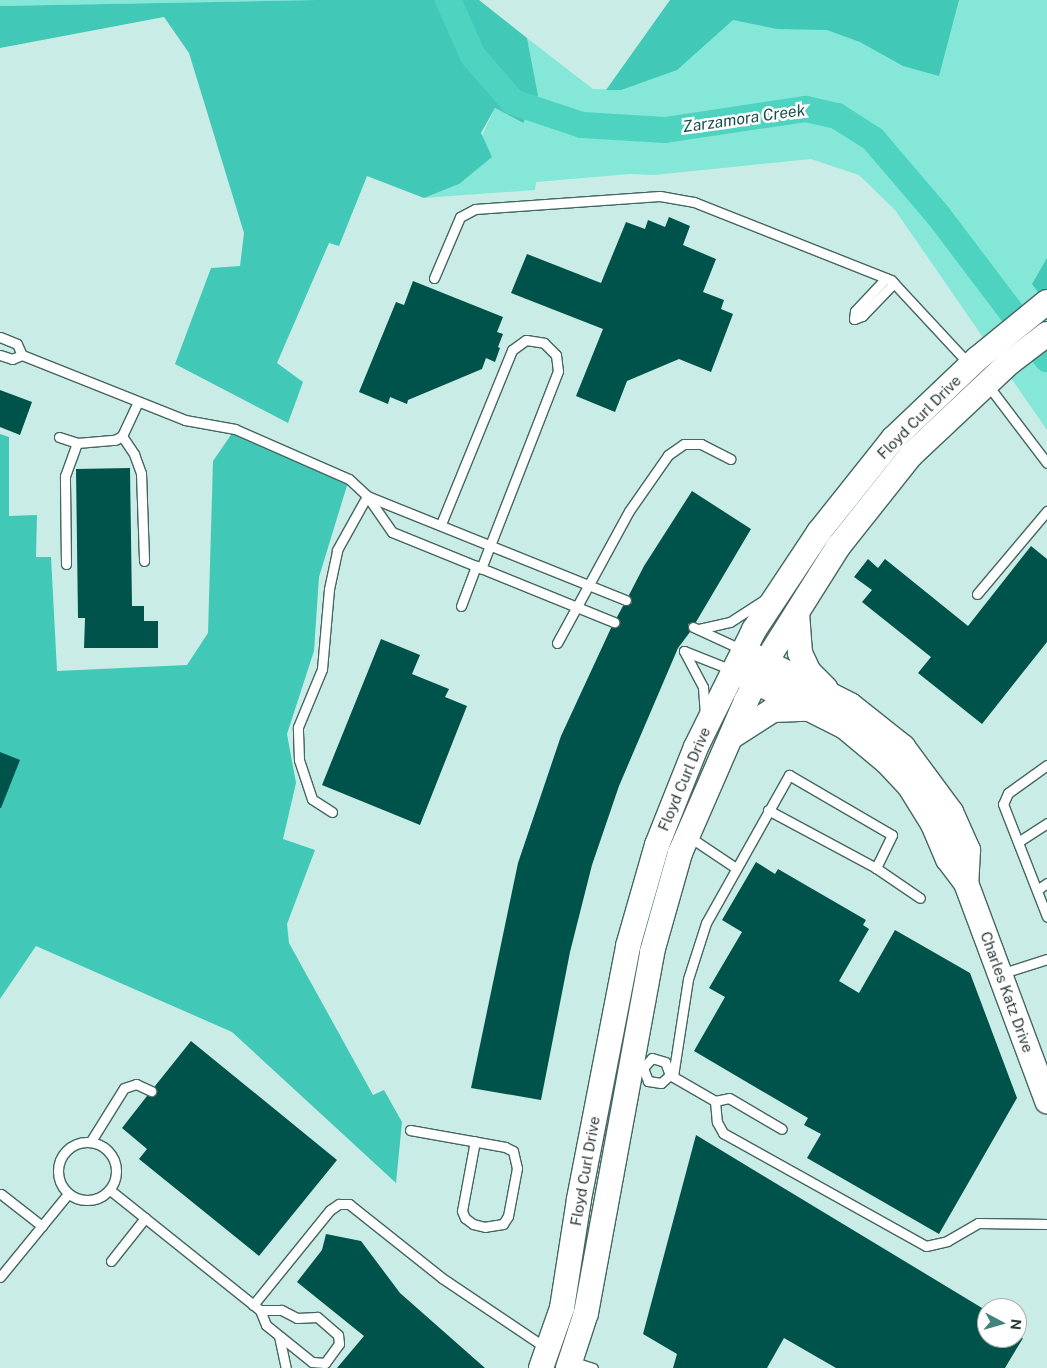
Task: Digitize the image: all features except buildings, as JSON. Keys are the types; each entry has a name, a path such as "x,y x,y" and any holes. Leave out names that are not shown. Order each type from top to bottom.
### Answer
{"street":[{"name":"Floyd Curl Drive","path":"545,1359 562,1308 580,1199 628,946 657,845 705,729 732,671 781,589 819,532 893,439 997,342 1045,304"},
{"name":"Floyd Curl Drive","path":"577,1366 586,1313 637,1067 652,952 688,836 731,736 761,673 838,547 911,455 1009,363 1047,334"},
{"path":"797,613 800,653 809,672 835,698"},
{"name":"Charles Katz Drive","path":"743,650 761,673 810,709 846,727 902,777 922,805 948,859 966,883 1000,974 1042,1071 1047,1101"},
{"name":"Charles Katz Drive","path":"732,671 761,673 835,698 873,720 903,747 933,785 951,812 968,850 966,883"},
{"path":"731,736 773,710 791,707 810,709"}],"lane":[{"path":"434,278 460,217 475,209 660,196 694,202 890,281 970,366"},
{"path":"0,337 17,344 22,354 185,420 235,428 349,479 367,496 392,532 614,622"},
{"path":"441,524 512,350 526,340 544,343 556,355 558,371 491,544 461,606"},
{"path":"0,355 12,359 22,354"},
{"path":"987,383 1047,463"},
{"path":"59,437 77,443 100,443 122,436 138,401"},
{"path":"122,436 134,454 140,473 144,562"},
{"path":"66,564 65,476 77,443"},
{"path":"557,643 629,511 668,455 684,444 701,444 730,459"},
{"path":"367,496 491,544 626,600"},
{"path":"332,812 312,799 299,760 298,727 322,669 329,588 337,550 367,496"},
{"path":"977,594 1047,511"},
{"path":"743,650 696,628 730,622 781,589"},
{"path":"705,729 704,688 682,650 732,671"},
{"path":"1047,765 1008,793 1003,804 1047,917"},
{"path":"782,1129 729,1098 716,1101 672,1075 665,1062 652,1058 637,1067 648,1081 661,1084 672,1075 688,979 706,923 789,775 892,835 876,868"},
{"path":"768,810 876,868 920,898"},
{"path":"1018,842 1047,823"},
{"path":"688,836 736,868"},
{"path":"1037,890 1047,883"},
{"path":"1000,974 1047,959"},
{"path":"90,1141 124,1088 136,1084 151,1091"},
{"path":"716,1101 717,1122 723,1133 926,1246 947,1241 978,1223 1047,1224"},
{"path":"410,1130 475,1141 505,1147 513,1151 516,1158 508,1216 503,1224 496,1226 473,1224 465,1218 462,1211 475,1141"},
{"path":"90,1141 100,1144 114,1157 117,1177 110,1190 97,1199 87,1201 68,1194 59,1178 60,1159 73,1145 90,1141"},
{"path":"110,1190 256,1307 266,1325 312,1362 325,1363 339,1344 338,1335 317,1317 297,1318 281,1310 256,1307"},
{"path":"1,1194 42,1226"},
{"path":"0,1277 68,1194"},
{"path":"256,1307 330,1210 339,1204 349,1204 545,1359"},
{"path":"112,1261 145,1218"},
{"path":"279,1336 286,1368"}],"green space":[{"path":"0,0 317,0 0,6"},
{"path":"317,0 479,0 527,38 538,95 523,123 495,108 481,133 492,157 459,184 424,198 367,176 339,246 329,243 277,363 303,382 288,423 175,364 211,268 240,266 244,233 189,53 164,17 0,48 0,6"},
{"path":"670,0 959,0 939,76 903,66 860,42 827,30 777,29 733,20 677,70 621,90 606,90"},
{"path":"747,0 1047,0 1047,430 895,210 859,175 811,159 654,175 630,174 536,182 535,190 424,198 459,184 495,108 522,123 538,95 527,38 593,89 621,90"},
{"path":"1047,258 1047,304 1032,284"},
{"path":"235,429 349,479 319,577 314,651 287,734 296,783 283,839 315,850 287,924 289,943 373,1095 384,1090 402,1122 396,1183 232,1032 36,946 0,999 0,434 9,437 9,516 37,515 36,557 51,557 57,671 187,665 208,633 213,461"}],"waterway":[{"name":"Zarzamora Creek","path":"448,0 473,56 513,102 582,125 665,130 806,109 837,116 873,139 938,215 1047,359"}]}
